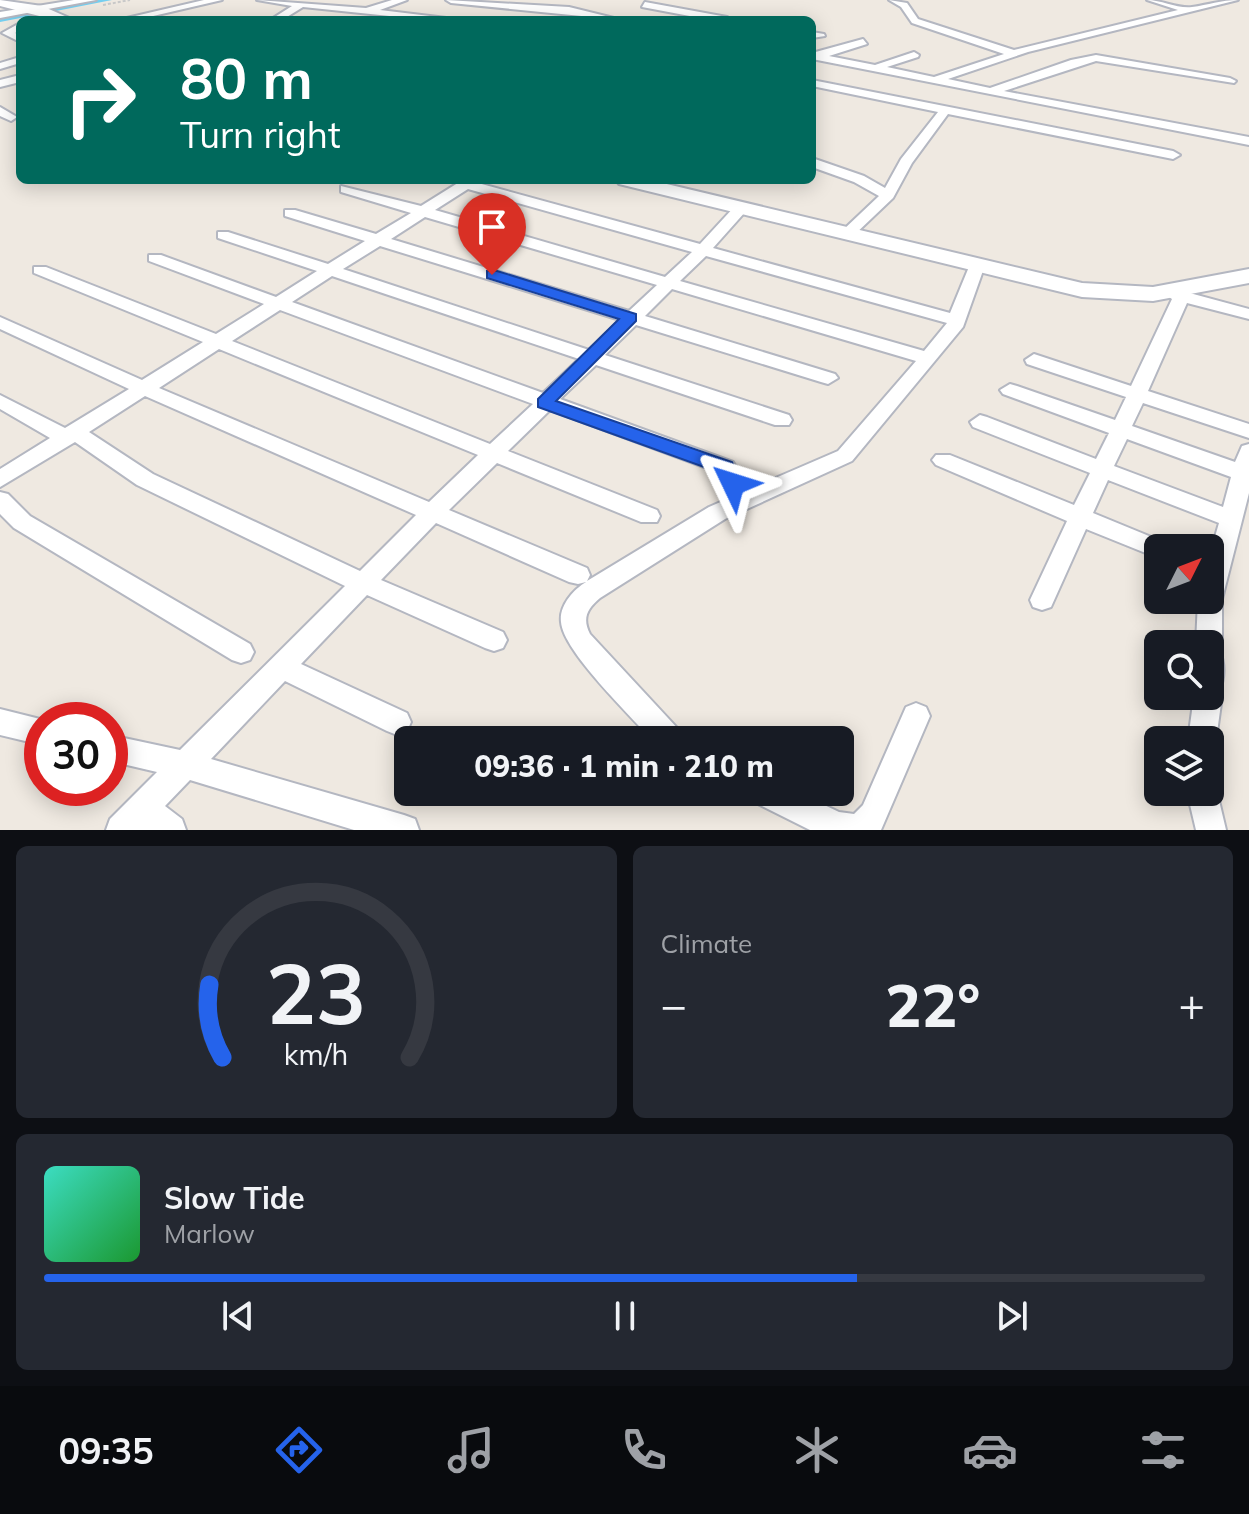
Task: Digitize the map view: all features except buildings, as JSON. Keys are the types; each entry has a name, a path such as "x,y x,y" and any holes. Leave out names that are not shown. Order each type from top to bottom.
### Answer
{"street":[{"path":"0,15 44,12 91,0"},
{"path":"142,16 217,0"},
{"path":"262,0 402,16"},
{"path":"334,8 352,0"},
{"path":"366,14 402,0"},
{"path":"453,0 660,16"},
{"path":"569,10 594,0"},
{"path":"627,14 657,0"},
{"path":"894,0 904,5 915,21 1012,53"},
{"path":"1152,0 1215,7 1233,0"},
{"path":"442,16 466,1"},
{"path":"4,3 44,12"},
{"path":"282,16 302,4"},
{"path":"938,79 1012,53 1191,6"},
{"path":"157,13 167,16"},
{"path":"816,55 863,42"},
{"path":"874,67 914,55"},
{"path":"816,56 938,79 1149,125 1249,141"},
{"path":"992,92 1081,61 1105,59 1230,81"},
{"path":"816,84 1173,155"},
{"path":"847,234 888,195 906,162 945,110"},
{"path":"816,163 852,176 888,195"},
{"path":"0,479 467,184"},
{"path":"477,184 700,251 958,321"},
{"path":"642,184 1082,290 1175,294 1243,280"},
{"path":"346,189 927,358"},
{"path":"121,830 432,513 741,208"},
{"path":"290,213 828,378"},
{"path":"223,235 782,420"},
{"path":"155,258 277,306 725,467 745,500"},
{"path":"657,726 581,642 572,615 591,591 717,513 845,456 958,321 977,265"},
{"path":"40,270 649,516"},
{"path":"1175,294 1249,314"},
{"path":"1042,600 1137,394 1175,294"},
{"path":"0,322 145,389 578,575"},
{"path":"1034,360 1249,431"},
{"path":"1010,390 1120,430 1246,462 1224,540"},
{"path":"3,407 71,435 137,477 362,585 494,640"},
{"path":"980,422 1231,519"},
{"path":"943,460 1144,543"},
{"path":"0,500 22,522 241,652"},
{"path":"281,667 397,722"},
{"path":"794,806 837,827 859,830 874,816 916,716"},
{"path":"0,722 24,728"},
{"path":"128,752 185,765 404,830"},
{"path":"1205,806 1211,830"},
{"path":"143,808 171,830"}],"waterway":[{"path":"17,16 107,0"},
{"path":"0,19 16,16"}],"route":[{"path":"492,275 630,317 544,403 725,467 731,473 733,484"}]}
